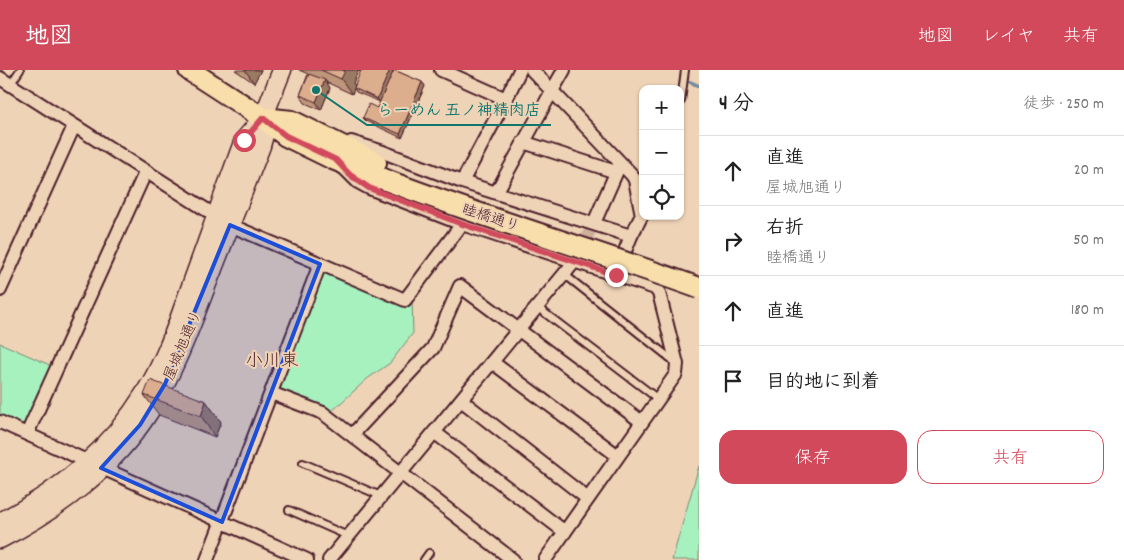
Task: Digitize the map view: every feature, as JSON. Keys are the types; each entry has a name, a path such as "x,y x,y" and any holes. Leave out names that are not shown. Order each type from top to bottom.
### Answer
{"main road":[{"name":"睦橋通り","path":"188,70 263,118 286,136 336,160 438,188 612,245 699,276"},
{"name":"睦橋通り","path":"263,118 292,121 317,133 385,174 437,200 585,248 699,288"}],"street":[{"name":"屋城旭通り","path":"0,538 32,521 68,496 95,465 142,398 167,352 223,221 244,140 263,118 282,70"},
{"path":"441,70 506,99"},
{"path":"462,182 520,70"},
{"path":"532,70 618,167 634,180 642,215 631,236 616,275"},
{"path":"496,193 564,70"},
{"path":"3,83 223,221 405,300 462,224"},
{"path":"0,290 74,126"},
{"path":"317,133 383,152 462,182 631,236"},
{"path":"523,142 618,167"},
{"path":"336,160 354,179 369,188 462,224 655,288 658,293 677,364 676,374 545,560"},
{"path":"594,224 618,167"},
{"path":"27,434 145,173"},
{"path":"329,560 575,261"},
{"path":"207,560 320,264"},
{"path":"352,435 433,348 460,286 642,422"},
{"path":"492,362 618,456"},
{"path":"271,394 323,413 513,560"},
{"path":"461,400 588,498"},
{"path":"0,422 307,560"},
{"path":"434,432 564,532"},
{"name":"屋城旭通り","path":"0,522 45,497 95,465"}],"lane":[{"path":"3,83 20,70"},
{"path":"683,85 685,70"},
{"path":"564,274 677,364"},
{"path":"537,307 658,399"},
{"path":"302,463 381,496"},
{"path":"289,510 348,536"},
{"path":"424,560 429,554"}],"highlighted area":[{"path":"230,225 320,264 222,522 101,468 140,425 165,384"}],"green space":[{"path":"324,272 406,306 412,299 413,333 390,363 367,379 332,411 278,391"},
{"path":"0,343 52,366 26,422 20,425 0,416"},
{"path":"699,466 699,560 672,560"}],"building":[{"path":"321,70 342,70 345,71 341,79"},
{"path":"361,70 390,70 377,99 354,88"},
{"path":"394,70 422,82 400,134 363,118 369,104 377,108"},
{"path":"309,74 325,80 316,102 300,95"},
{"path":"150,380 206,401 201,416 144,395"}],"waterway":[{"path":"690,82 699,86"}],"tunnel":[{"path":"579,253 594,223"}],"place":[{"name":"らーめん 五ノ神精肉店","path":"316,90"}],"district":[{"name":"小川東","path":"272,360"}],"route":[{"path":"244,140 263,118 286,136 336,160 358,182 369,188 462,224 616,275"}]}
